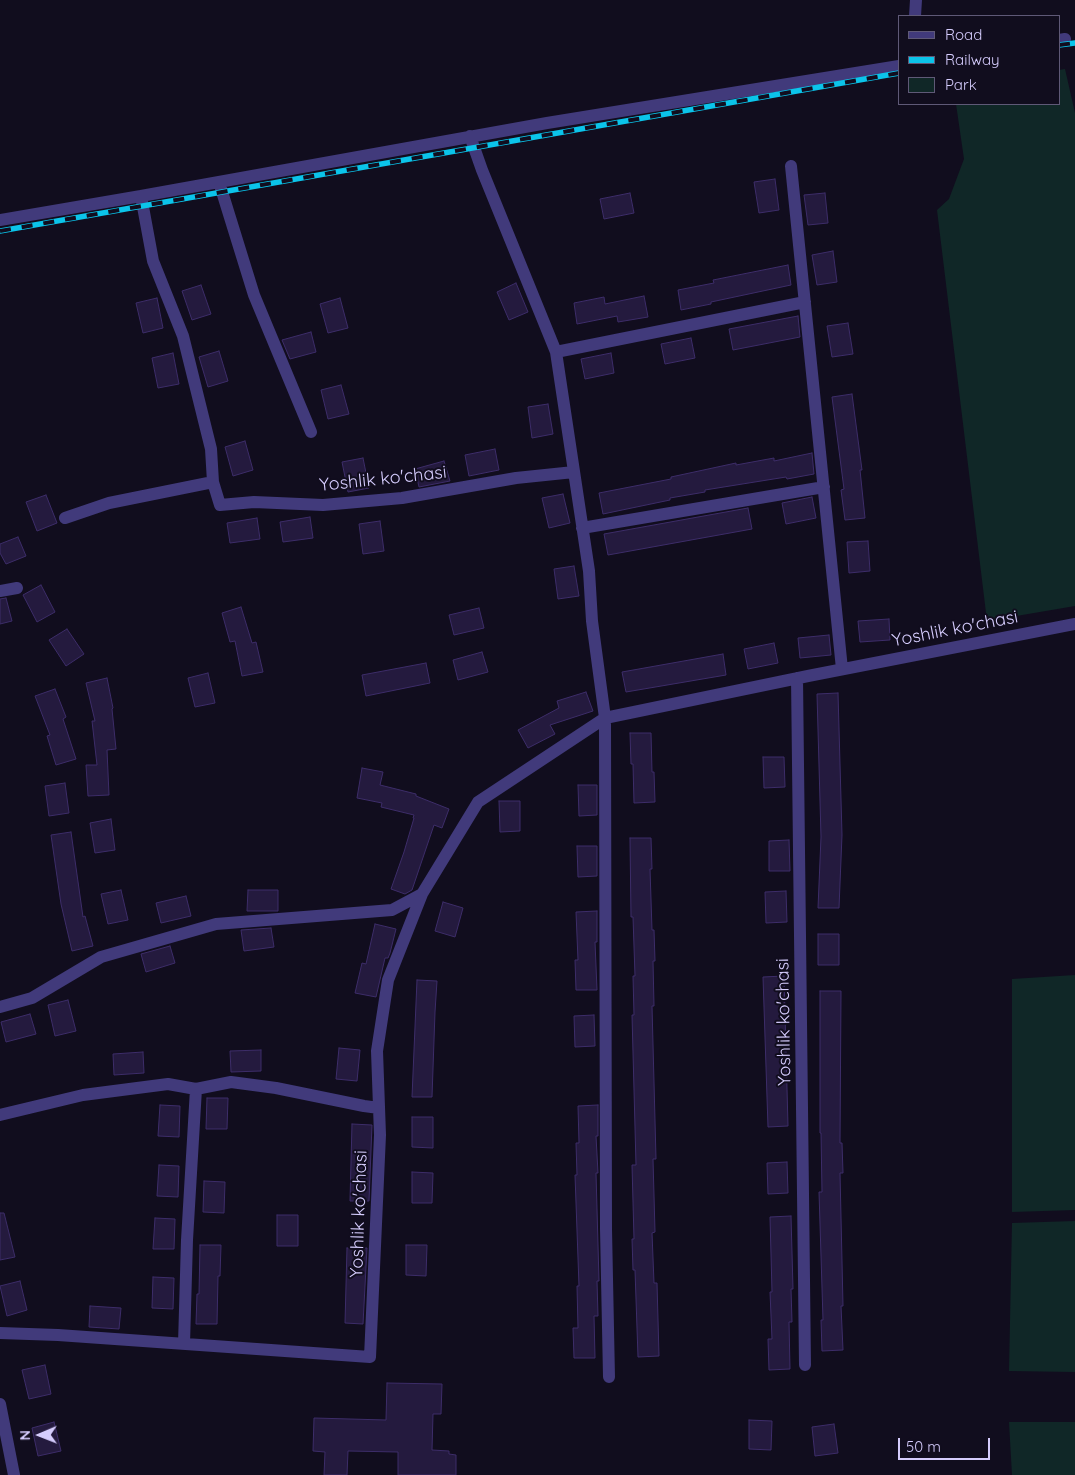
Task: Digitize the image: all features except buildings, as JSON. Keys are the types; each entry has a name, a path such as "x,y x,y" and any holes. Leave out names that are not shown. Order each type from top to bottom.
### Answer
{"street":[{"path":"915,15 916,0"},
{"path":"0,220 556,121 898,66"},
{"path":"470,136 556,352 589,571 592,621 605,718 606,1229 609,1377"},
{"path":"791,166 842,669"},
{"path":"219,182 254,295 311,432"},
{"name":"Yoshlik ko'chasi","path":"141,196 153,261 183,336 211,449 213,482 220,505 254,502 323,505 402,498 516,478 574,472"},
{"path":"556,352 805,302"},
{"path":"64,518 109,503 213,482"},
{"path":"582,528 824,487"},
{"path":"0,591 16,588"},
{"name":"Yoshlik ko'chasi","path":"0,1333 58,1335 370,1356 380,1135 377,1051 388,980 422,894 478,802 605,718 842,669 1075,624"},
{"name":"Yoshlik ko'chasi","path":"797,678 805,1364"},
{"path":"0,1007 32,998 101,957 216,924 392,910 422,894"},
{"path":"0,1115 84,1095 168,1084 196,1089 230,1082 276,1088 379,1108"},
{"path":"184,1344 187,1240 196,1089"},
{"path":"0,1404 14,1475"}],"green space":[{"path":"1065,69 1075,113 1075,606 987,621 937,210 949,199 964,159 956,105 1060,105 1060,70"},
{"path":"1075,975 1075,1210 1012,1212 1012,979"},
{"path":"1075,1221 1075,1372 1009,1371 1012,1223"},
{"path":"1009,1422 1075,1422 1075,1475 1012,1475"}],"railway":[{"path":"1060,45 1075,43"},
{"path":"0,231 898,73"}]}
